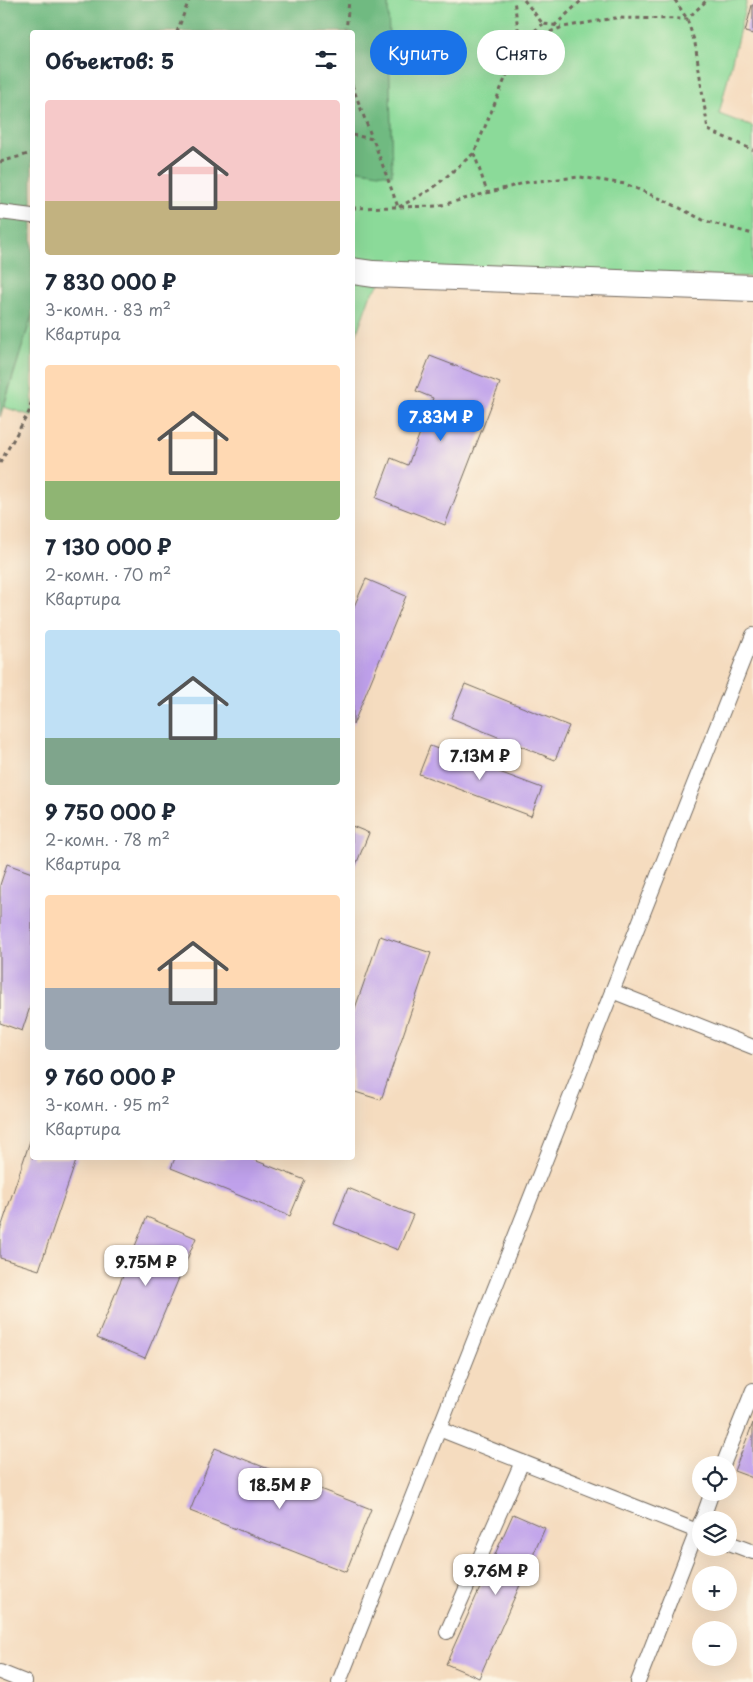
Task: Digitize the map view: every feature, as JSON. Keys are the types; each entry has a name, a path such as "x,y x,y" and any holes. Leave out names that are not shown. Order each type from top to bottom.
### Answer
{"street":[{"path":"355,271 373,274 753,288"}],"lane":[{"path":"0,212 30,216"},
{"path":"339,1682 753,635"},
{"path":"612,992 753,1047"},
{"path":"727,1456 753,1390"},
{"path":"439,1429 522,1462 692,1523"},
{"path":"447,1632 522,1462"},
{"path":"638,1682 692,1546"},
{"path":"737,1546 753,1552"},
{"path":"0,1672 24,1682"}],"path":[{"path":"178,30 189,0"},
{"path":"346,30 349,0"},
{"path":"514,0 518,30"},
{"path":"554,26 582,0"},
{"path":"675,0 687,19 695,42 708,130 753,150"},
{"path":"525,1 544,24 562,26 615,18 687,19 707,0"},
{"path":"536,30 544,24"},
{"path":"552,30 562,26"},
{"path":"398,207 432,189 474,153 507,75"},
{"path":"355,93 398,207"},
{"path":"355,136 373,139"},
{"path":"474,153 487,192"},
{"path":"0,162 30,154"},
{"path":"355,208 438,206 528,182 580,177 624,184 664,200 705,221 753,234"},
{"path":"0,463 30,408"}],"green space":[{"path":"0,0 388,0 389,30 370,30 370,75 390,75 392,175 355,169 355,30 30,30 30,321 0,417"},
{"path":"388,0 747,0 719,114 753,127 753,277 394,267 370,296 355,338 355,169 392,174 390,75 467,75 467,30 389,30"},
{"path":"30,322 30,415 4,407"}],"building":[{"path":"753,5 753,34 745,32"},
{"path":"430,356 500,383 445,525 376,498 391,458 408,465 433,398 416,391"},
{"path":"366,579 406,596 355,720 355,604"},
{"path":"465,684 569,726 555,760 451,718"},
{"path":"430,746 542,788 531,816 419,774"},
{"path":"355,827 369,833 355,867"},
{"path":"7,864 30,872 30,1007 22,1031 0,1023 0,885"},
{"path":"380,936 431,953 381,1100 355,1092 355,1008"},
{"path":"30,1141 30,1160 76,1160 39,1270 0,1258 0,1231"},
{"path":"174,1160 254,1160 305,1180 290,1216 171,1168"},
{"path":"348,1188 413,1215 398,1250 334,1224"},
{"path":"147,1217 196,1238 145,1358 97,1338"},
{"path":"753,1423 753,1478 737,1472 737,1463"},
{"path":"215,1448 371,1509 346,1572 190,1511"},
{"path":"513,1514 545,1528 479,1678 446,1664"}]}
